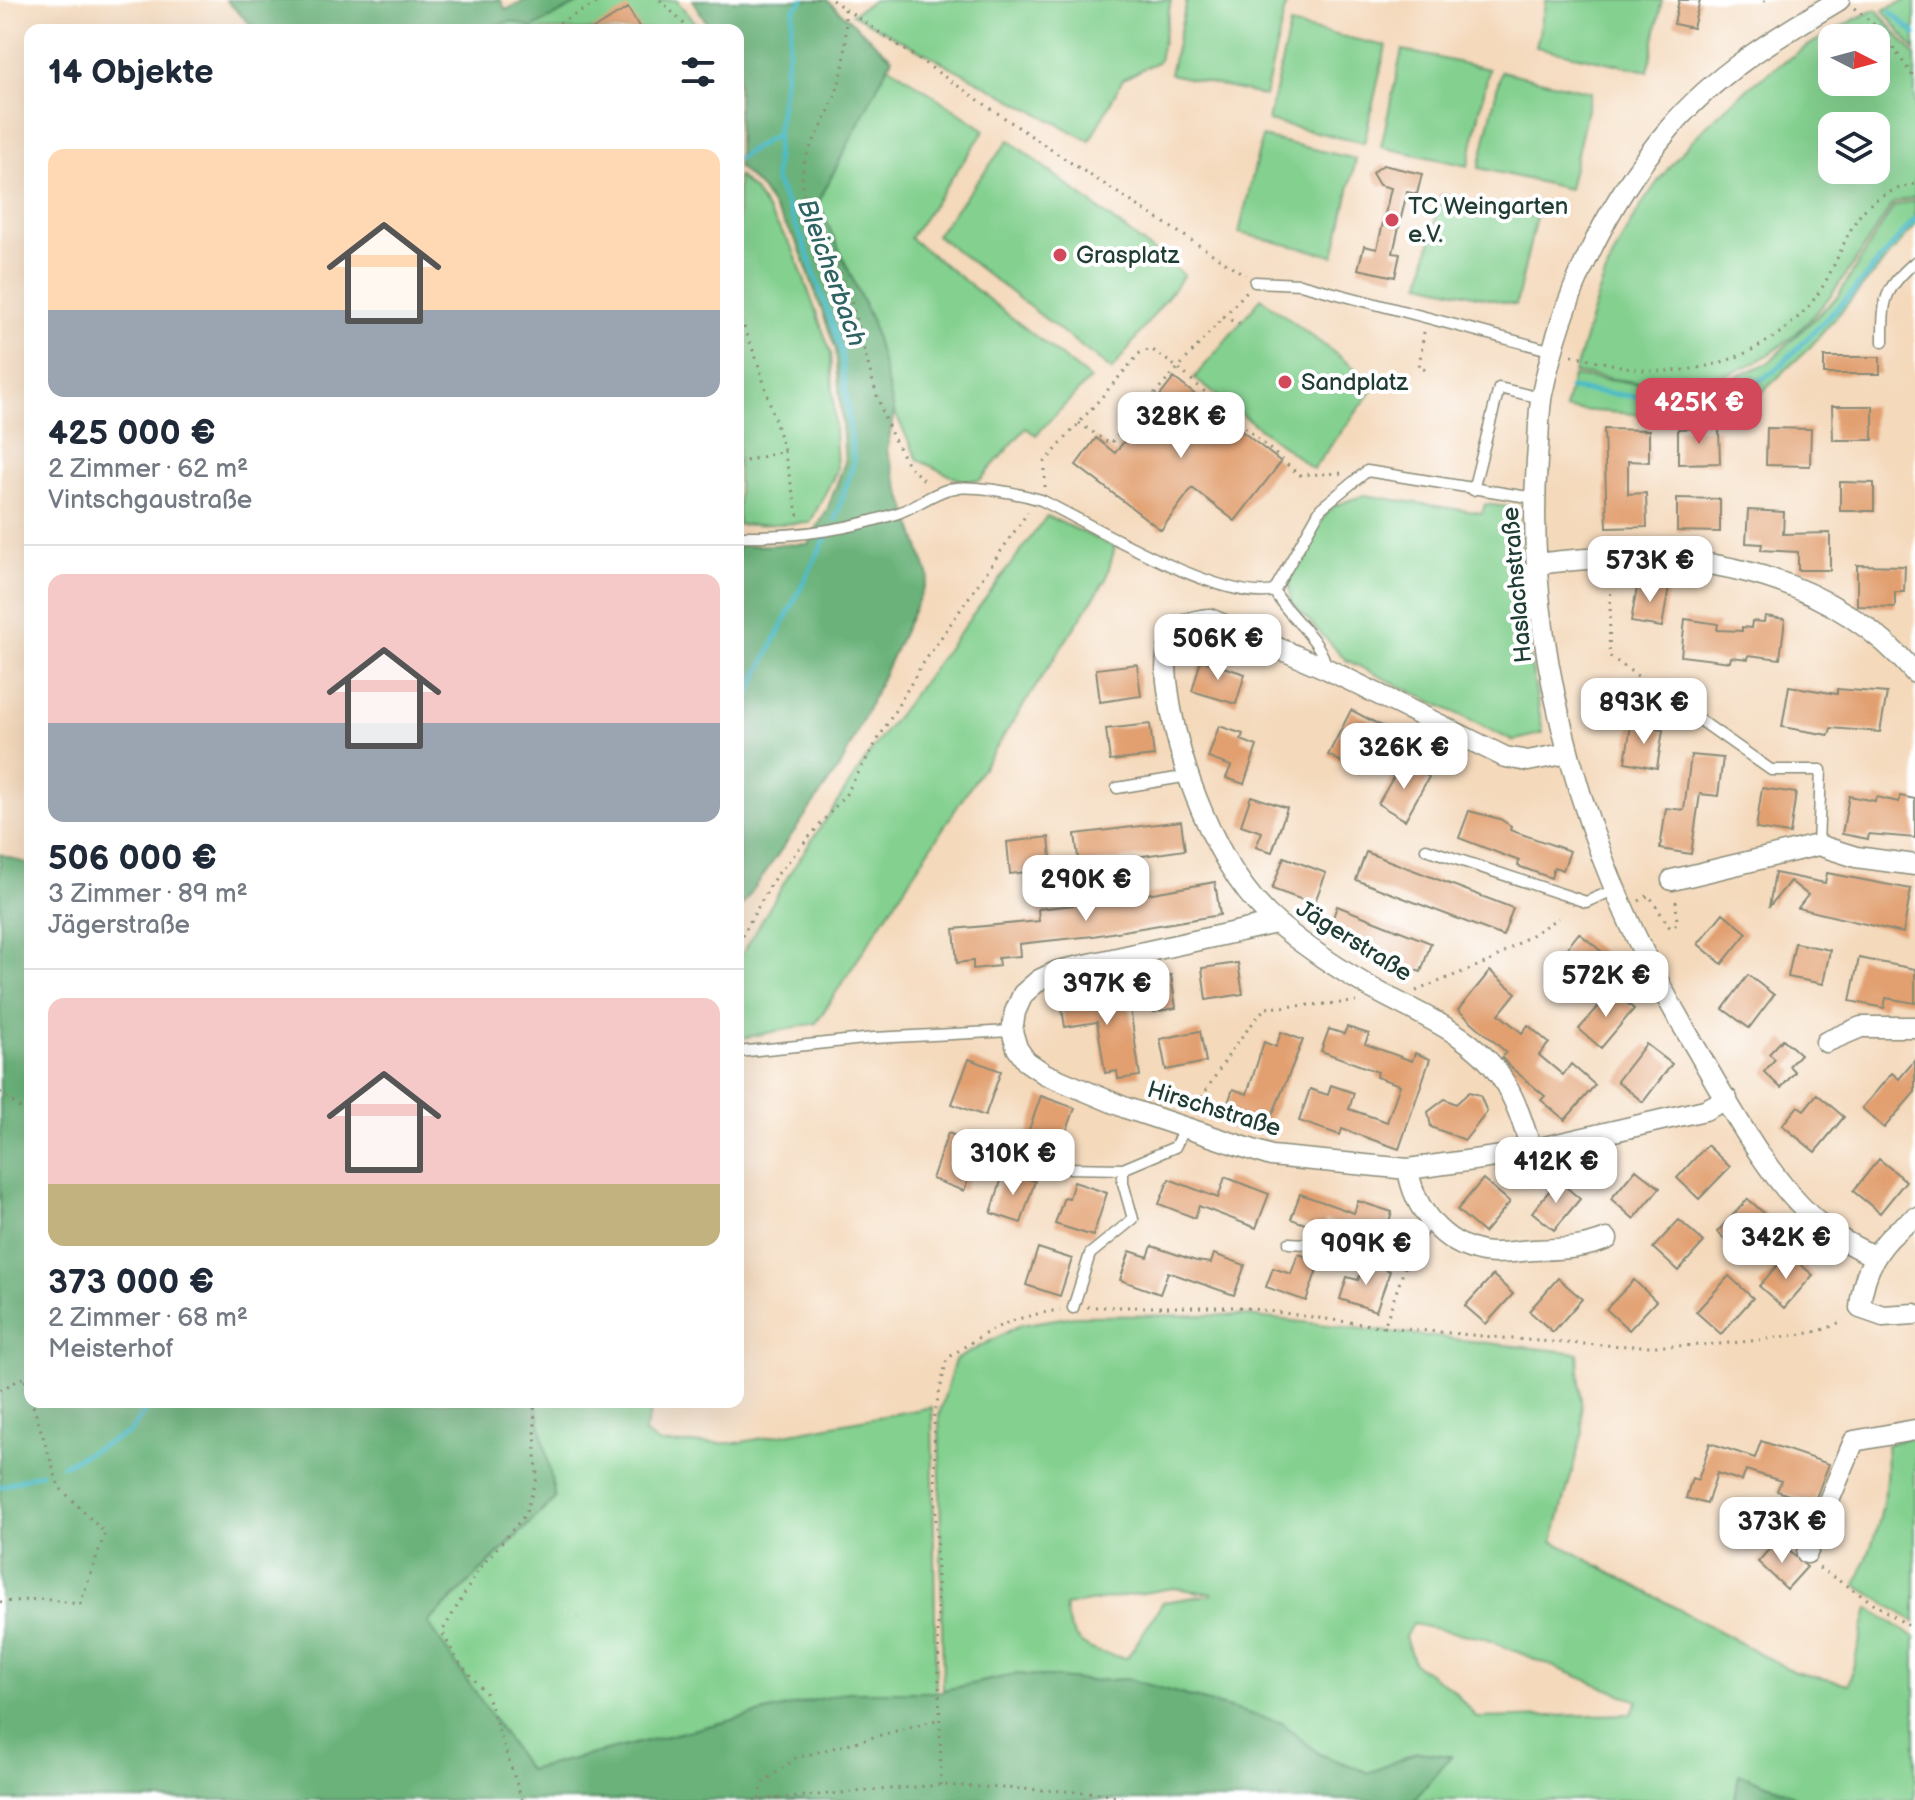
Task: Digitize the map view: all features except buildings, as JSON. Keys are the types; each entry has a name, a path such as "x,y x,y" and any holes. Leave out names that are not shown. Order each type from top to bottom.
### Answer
{"street":[{"name":"Haslachstraße","path":"1846,3 1757,50 1716,82 1670,128 1609,214 1576,281 1553,351 1541,398 1534,498 1537,564 1551,671 1568,753 1614,890 1670,1004 1784,1186 1822,1226 1873,1256"},
{"path":"1537,564 1659,556 1761,575 1814,596 1853,618 1896,651 1915,673"},
{"name":"Jägerstraße","path":"1327,669 1210,619 1196,620 1174,632 1164,654 1168,694 1189,776 1206,821 1230,864 1276,923 1321,957 1462,1038 1499,1074 1520,1109 1531,1149"},
{"path":"1327,669 1505,757 1528,761 1568,753"},
{"path":"1672,880 1818,845 1856,857 1915,865"},
{"path":"1012,1031 1023,994 1039,980 1058,971 1276,923"},
{"path":"1826,1042 1861,1027 1915,1027"},
{"name":"Hirschstraße","path":"1012,1031 1017,1048 1026,1061 1045,1074 1184,1129 1271,1156 1408,1169 1531,1149 1705,1110 1727,1099"},
{"path":"1408,1169 1411,1189 1428,1219 1452,1239 1484,1252 1584,1248 1607,1239"},
{"path":"1915,1218 1873,1256 1862,1281 1860,1308 1883,1316 1915,1314"},
{"path":"1807,1553 1854,1441 1915,1430"}],"lane":[{"path":"1883,342 1883,301 1889,287 1915,262"},
{"path":"1255,282 1300,284 1553,351"},
{"path":"1473,490 1499,388 1541,398"},
{"path":"744,536 802,533 899,513 950,489 1018,493 1041,500 1194,576 1258,595 1274,591 1321,508 1367,471 1534,498"},
{"path":"1274,591 1284,610 1323,649 1327,669"},
{"path":"1666,696 1771,770 1821,770 1818,845"},
{"path":"1117,788 1189,776"},
{"path":"1426,849 1586,902 1614,890"},
{"path":"744,1051 874,1038 1012,1031"},
{"path":"1002,1143 1067,1168 1123,1169 1175,1147 1184,1129"},
{"path":"1073,1308 1090,1254 1133,1219 1123,1183 1123,1169"},
{"path":"1289,1243 1412,1250 1428,1219"}],"path":[{"path":"557,24 603,0"},
{"path":"660,0 684,24"},
{"path":"832,0 1059,155 1255,282 1110,444 1079,423"},
{"path":"1764,0 1768,6"},
{"path":"1846,3 1880,29 1915,79"},
{"path":"844,9 849,48 827,114 808,151 802,173 802,193 831,249 857,317 874,387 906,462 926,481 950,489"},
{"path":"1553,351 1640,370 1688,370 1724,361 1778,335 1798,321 1823,286 1858,212 1882,193 1915,184"},
{"path":"1411,313 1424,331 1419,367 1430,372"},
{"path":"1223,317 1240,324"},
{"path":"744,330 784,451 802,533"},
{"path":"744,932 775,877 846,794 920,668 1025,515 1041,500 1045,493 1045,462 1140,353 1151,349 1178,368 1299,475 1367,471"},
{"path":"744,461 784,451"},
{"path":"1611,557 1609,656 1666,696"},
{"path":"1624,911 1649,895 1670,928 1677,924 1678,905 1672,880"},
{"path":"1397,999 1492,960 1558,918"},
{"path":"1184,1129 1235,1045 1265,1008 1364,1001 1375,990"},
{"path":"0,1092 24,1111"},
{"path":"1384,1327 1404,1268"},
{"path":"941,1785 934,1416 947,1359 974,1340 1021,1316 1073,1308 1239,1307 1384,1327 1622,1348 1724,1345 1828,1330 1860,1308"},
{"path":"0,1390 24,1378"},
{"path":"0,1602 42,1599 80,1604 105,1533 59,1487 34,1408"},
{"path":"522,1800 486,1693 458,1661 442,1632 479,1569 525,1515 537,1478 534,1408"},
{"path":"1807,1553 1816,1567 1915,1630"},
{"path":"940,1719 796,1758 764,1782 756,1800 941,1785 1104,1793 1127,1800"}],"green space":[{"path":"226,0 500,0 506,10 526,0 585,0 540,24 512,21 501,24 250,24"},
{"path":"585,0 676,0 697,24 540,24"},
{"path":"693,0 827,0 892,58 818,203 872,322 894,411 887,451 929,577 843,762 744,902 744,546 808,544 827,510 845,462 836,350 798,244 761,189 744,173 744,24 707,24"},
{"path":"874,0 1171,0 1159,61 1123,79 1090,141 852,14"},
{"path":"1187,0 1287,0 1265,96 1170,74"},
{"path":"1546,0 1662,0 1648,71 1536,47"},
{"path":"1915,0 1915,51 1883,10"},
{"path":"1876,9 1888,24 1847,24"},
{"path":"1290,25 1386,46 1364,143 1268,121"},
{"path":"1890,26 1915,56 1915,197 1893,203 1851,267 1805,325 1778,348 1748,366 1713,379 1672,384 1574,373 1599,292 1619,245 1645,201 1675,160 1709,123 1747,89 1818,40 1818,96 1890,96"},
{"path":"1402,50 1489,69 1468,166 1381,147"},
{"path":"888,65 985,130 910,238 1090,379 1036,435 1026,428 980,480 962,481 918,460 894,411 872,322 818,203"},
{"path":"1501,71 1591,92 1569,189 1479,168"},
{"path":"1262,137 1356,159 1334,256 1239,233"},
{"name":"Grasplatz","path":"1009,140 1184,275 1112,370 936,235"},
{"path":"744,182 755,192 793,249 831,353 837,470 810,523 744,525"},
{"path":"1441,195 1536,217 1516,305 1421,283"},
{"path":"1915,200 1915,226 1811,346 1752,402 1678,417 1565,409 1573,376 1673,388 1724,382 1768,363 1838,296 1894,206"},
{"name":"Sandplatz","path":"1261,298 1377,385 1313,469 1194,378"},
{"path":"1364,495 1482,513 1485,504 1517,508 1525,630 1543,733 1513,741 1346,660 1291,602 1288,572 1331,507"},
{"path":"1047,516 1115,547 1106,579 816,1023 744,1038 744,951 790,873 876,744"},
{"path":"0,854 24,863 24,1408 537,1408 555,1498 428,1623 528,1770 848,1692 936,1692 1018,1674 1089,1681 1128,1679 1282,1723 1319,1754 1369,1773 1417,1752 1451,1756 1414,1800 0,1800"},
{"path":"1239,1315 1578,1353 1583,1432 1553,1541 1794,1672 1849,1684 1868,1608 1915,1637 1915,1800 1800,1800 1781,1789 1740,1774 1735,1800 1414,1800 1451,1756 1417,1752 1370,1773 1319,1754 1282,1723 1128,1679 1089,1681 1018,1674 943,1690 939,1415 955,1360 1020,1325 1074,1316","holes":["1173,1588 1214,1594 1163,1602 1127,1658 1084,1645 1071,1631 1067,1620 1065,1606","1412,1624 1483,1638 1638,1701 1631,1714 1477,1718 1453,1690 1414,1663 1405,1637"]},
{"path":"932,1407 936,1692 848,1692 528,1770 428,1623 555,1499 537,1408 652,1408 644,1433 660,1444 736,1443"},
{"path":"1915,1435 1915,1622 1856,1585 1870,1551 1884,1500 1886,1445"},
{"path":"1739,1774 1781,1789 1800,1800 1735,1800"}],"waterway":[{"name":"Bleicherbach","path":"744,154 777,134 794,9 803,0"},
{"name":"Bleicherbach","path":"1891,12 1915,34"},
{"name":"Bleicherbach","path":"777,134 775,179 804,243 841,351 854,462 835,520"},
{"path":"1570,389 1674,401 1739,394 1776,370 1848,297 1915,219"},
{"name":"Bleicherbach","path":"744,710 758,674 826,537"},
{"name":"Bleicherbach","path":"63,1465 130,1432 148,1408"},
{"name":"Bleicherbach","path":"0,1487 41,1473"}],"place":[{"name":"TC Weingarten e.V.","path":"1392,220"},
{"name":"Grasplatz","path":"1060,255"},
{"name":"Sandplatz","path":"1285,382"}]}
